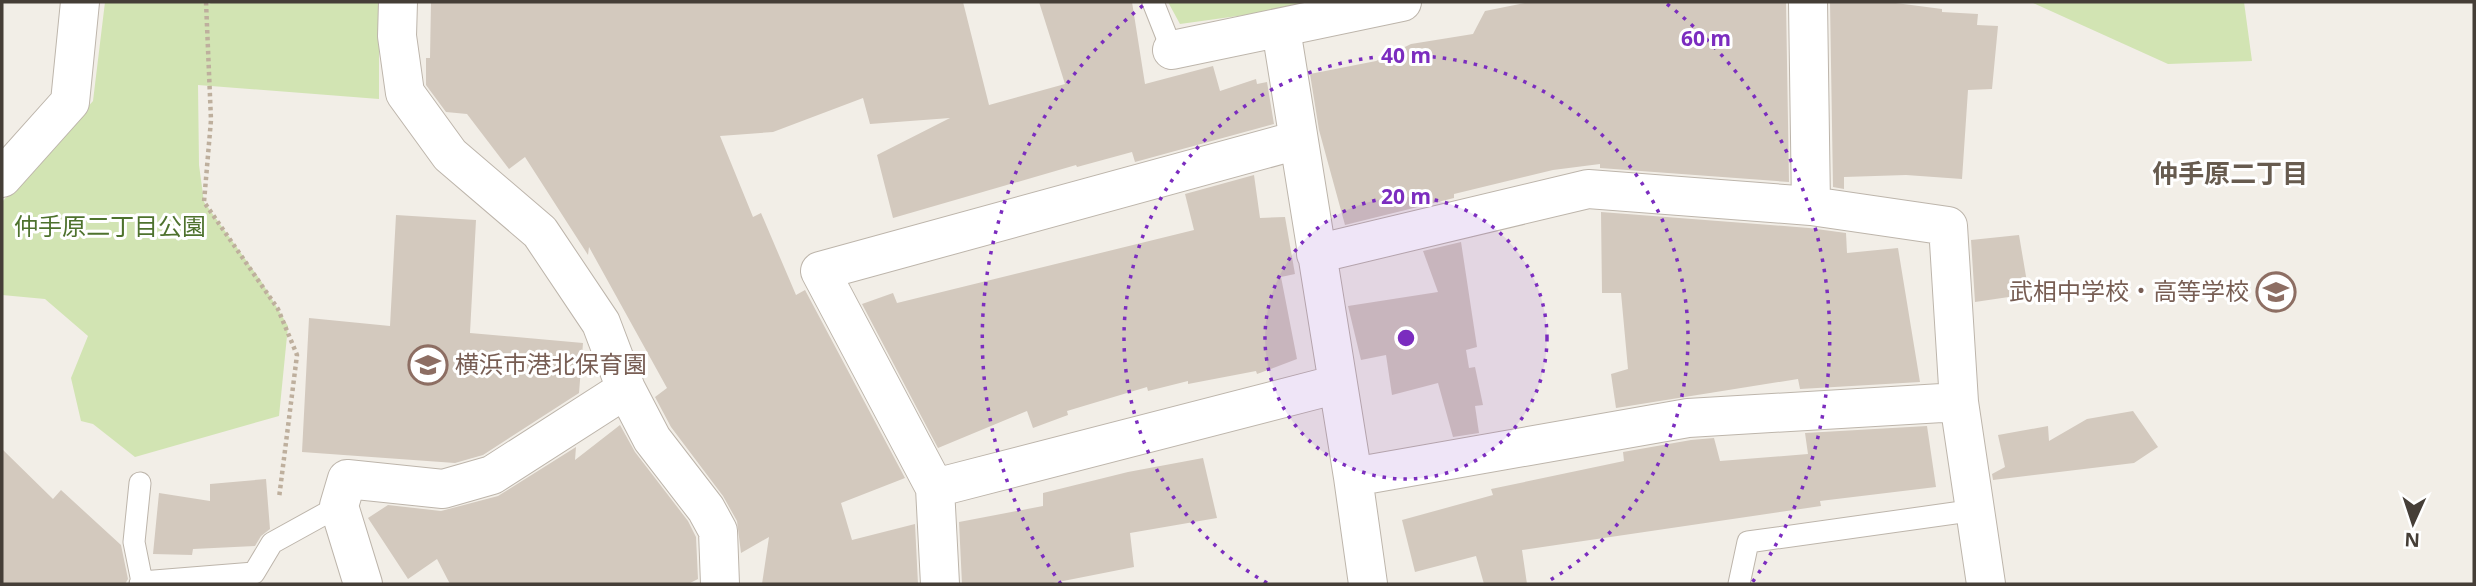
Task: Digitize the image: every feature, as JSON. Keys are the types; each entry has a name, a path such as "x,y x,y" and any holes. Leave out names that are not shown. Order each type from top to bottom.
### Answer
{"street":[{"path":"2,178 71,102 80,2"},
{"path":"398,2 397,36 405,93 450,155 540,232 601,323 626,389 652,439 706,509 718,531 720,584"},
{"path":"1172,50 1402,2"},
{"path":"1808,2 1811,206"},
{"path":"1281,29 1368,584"},
{"path":"940,584 935,488 820,271 1298,140"},
{"path":"1316,254 1588,189 1811,206 1948,226 1959,402 1986,584"},
{"path":"935,488 1338,384"},
{"path":"363,584 339,506 347,479 443,489 492,475 626,389"},
{"path":"1353,477 1688,418 1959,402"}],"lane":[{"path":"1153,2 1172,50"},
{"path":"140,483 134,542 141,583 254,573 272,543 339,506"},
{"path":"1739,584 1748,542 1976,510"}],"path":[{"path":"206,2 211,120 204,202 278,309 297,355 272,543"}],"green space":[{"name":"仲手原二丁目公園","path":"105,2 379,2 379,99 198,85 199,165 204,202 261,281 288,326 279,416 135,457 93,424 81,421 71,378 88,336 45,299 2,295 2,202 93,101"},
{"path":"1168,2 1323,2 1180,24"},
{"path":"2031,2 2244,2 2252,61 2168,64"}],"building":[{"path":"431,2 963,2 989,105 1065,84 1039,2 1132,2 1145,84 1213,66 1220,91 1256,79 1257,84 1267,82 1274,124 1135,162 1132,152 1077,167 1076,165 893,218 877,155 950,118 870,124 863,98 773,132 720,136 753,217 761,213 796,295 805,290 905,478 841,503 852,540 915,524 918,584 762,584 769,537 741,553 737,521 723,496 671,427 655,397 667,388 589,247 588,255 525,157 509,169 467,114 446,112 426,85 426,58 430,58"},
{"path":"1530,2 1786,2 1789,182 1600,168 1600,164 1553,170 1454,194 1454,198 1345,225 1319,130 1310,74 1376,61 1411,44 1473,34 1485,11"},
{"path":"1830,2 1888,2 1942,9 1942,12 1978,14 1977,25 1998,26 1992,89 1968,90 1962,179 1906,175 1844,177 1844,189 1833,187"},
{"path":"1254,175 1260,218 1285,217 1295,274 1281,277 1297,359 1257,374 1256,371 1188,384 1188,381 1148,391 1147,387 1067,411 1068,415 1033,428 1027,411 938,448 862,304 893,293 897,303 1194,230 1185,194"},
{"path":"1601,212 1846,233 1847,253 1898,248 1920,382 1800,389 1798,379 1616,408 1611,374 1628,369 1621,293 1602,293"},
{"path":"396,215 476,220 470,333 583,343 579,393 483,455 455,463 302,452 309,318 390,326"},
{"path":"2019,235 2029,294 1975,302 1971,240"},
{"path":"1461,242 1477,347 1466,350 1469,368 1475,367 1483,405 1475,406 1479,433 1453,437 1438,383 1392,395 1386,355 1361,360 1348,306 1438,292 1423,251"},
{"path":"2133,411 2158,447 2134,463 1993,480 1992,474 2005,467 1998,435 2048,426 2049,441 2087,419"},
{"path":"620,425 635,452 688,521 696,537 698,579 688,584 450,584 437,559 408,579 368,518 388,505 441,511 498,496 576,447 575,460"},
{"path":"1927,426 1936,487 1820,501 1821,506 1522,550 1527,584 1484,584 1476,556 1415,572 1402,520 1493,495 1491,489 1624,461 1623,452 1714,438 1720,461 1808,454 1805,433"},
{"path":"2,449 53,499 61,490 121,545 128,579 125,584 2,584"},
{"path":"1203,458 1217,518 1130,533 1134,567 1048,584 962,584 959,522 1043,506 1043,493 1128,472"},
{"path":"266,479 270,529 261,536 255,546 193,549 192,555 153,554 159,493 210,501 210,484"}],"place":[{"name":"武相中学校・高等学校","path":"2276,292"},
{"name":"横浜市港北保育園","path":"428,365"}],"district":[{"name":"仲手原二丁目","path":"2230,174"}]}
